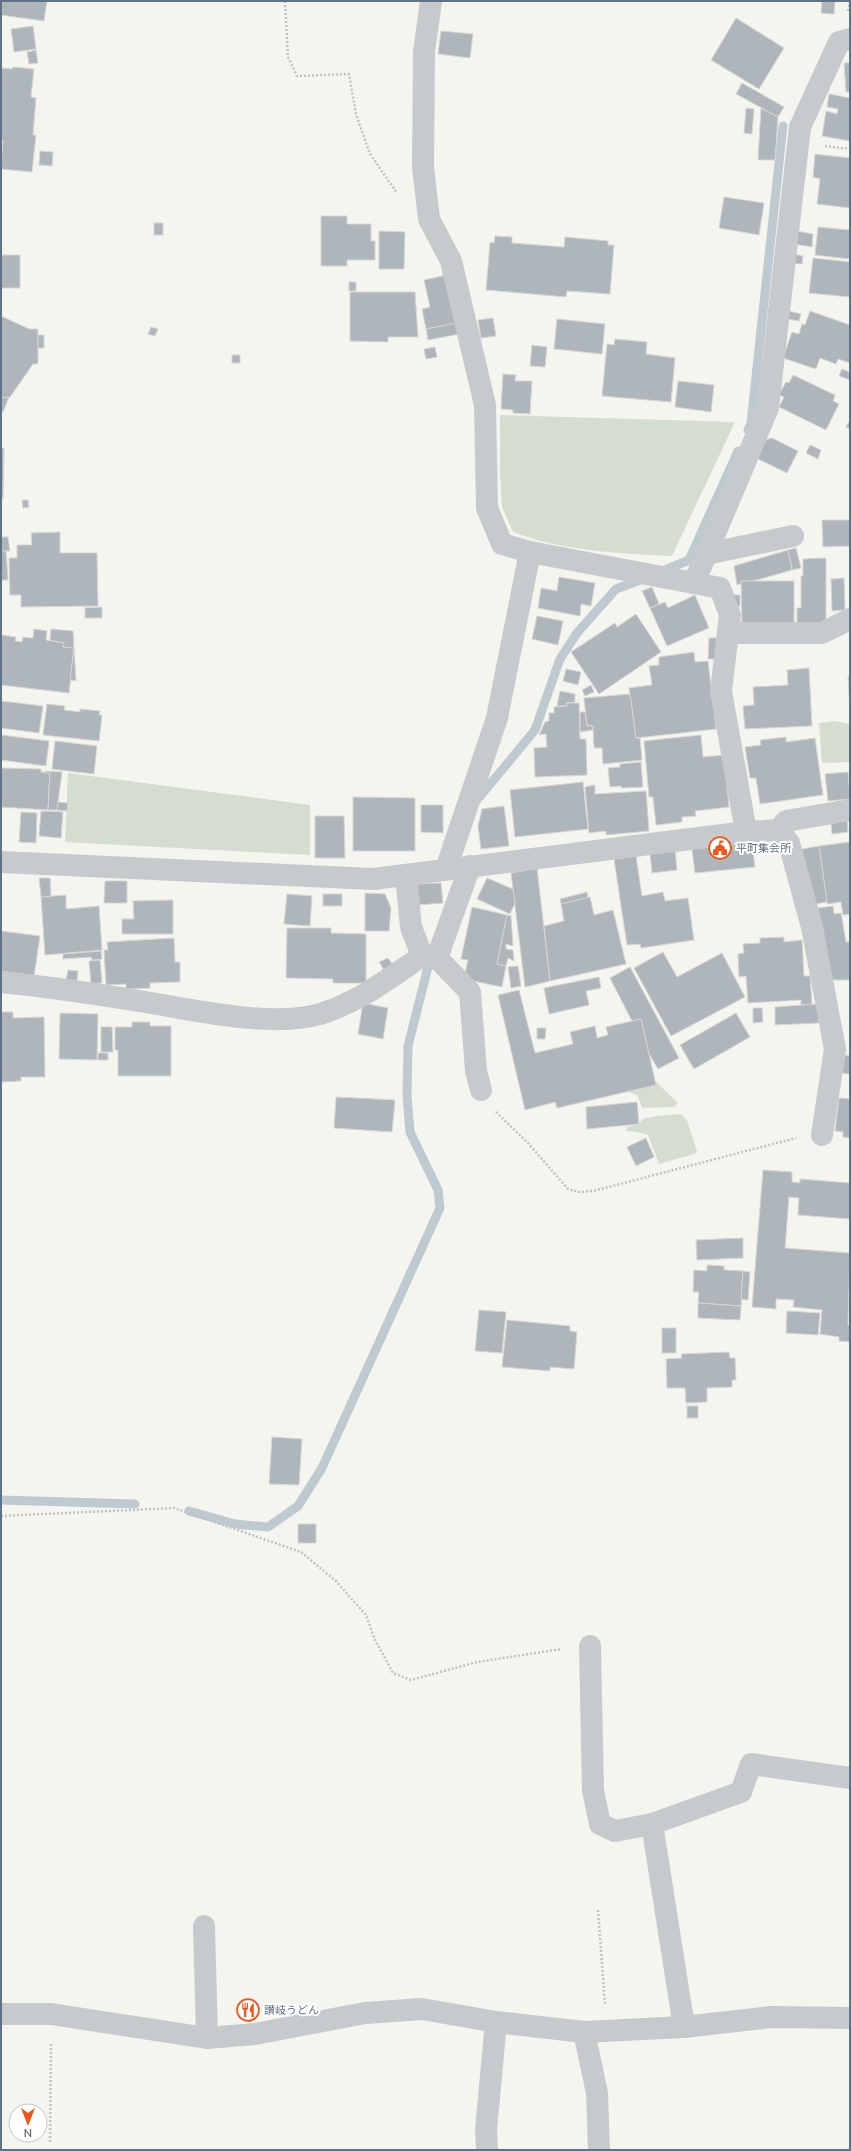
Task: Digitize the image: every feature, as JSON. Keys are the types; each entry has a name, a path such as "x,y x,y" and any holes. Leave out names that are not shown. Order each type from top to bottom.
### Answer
{"street":[{"path":"431,1 424,52 423,152 429,219 451,261 485,405 487,508 502,544 530,552 720,588 730,615 721,691 746,832"},
{"path":"689,582 706,554 768,408 800,127 839,42 850,39"},
{"path":"706,554 793,536"},
{"path":"446,869 497,718 530,552"},
{"path":"728,633 822,633 850,619"},
{"path":"1,862 373,879 746,832 779,830 786,821 850,810"},
{"path":"779,830 788,843 812,927 843,1050 822,1135"},
{"path":"1,982 60,988 194,1010 275,1021 318,1014 355,1001 430,957 470,866"},
{"path":"406,874 412,927 430,957 470,992 476,1071 481,1090"},
{"path":"590,1646 593,1790 600,1824 615,1831 652,1824 741,1792 751,1764 850,1778"},
{"path":"652,1824 684,2027"},
{"path":"204,1926 207,2038"},
{"path":"1,2014 51,2014 207,2038 255,2034 365,2013 422,2009 496,2022 584,2032 684,2027 771,2017 850,2018"},
{"path":"487,2150 486,2130 496,2022"},
{"path":"584,2032 597,2093 599,2150"}],"path":[{"path":"285,1 288,56 298,76 349,74 356,114 370,154 408,207 419,216 429,219"},
{"path":"481,1090 499,1117 528,1143 568,1189 579,1192 593,1191 811,1134 822,1135"},
{"path":"1,1516 174,1508 301,1552 336,1581 366,1615 375,1640 393,1673 411,1680 477,1662 590,1646"},
{"path":"598,1910 607,2031"},
{"path":"50,2142 51,2014"}],"shaded area":[{"path":"500,415 735,422 672,556 572,548 533,539 513,532 502,507 500,474"},
{"path":"835,721 850,724 850,762 822,763 819,723"},
{"path":"68,773 310,805 310,855 65,842"},
{"path":"655,1081 678,1103 675,1107 642,1108 637,1095 626,1091 627,1088"},
{"path":"681,1114 687,1120 697,1152 694,1154 659,1164 648,1135 626,1131 627,1127 638,1124 643,1119 656,1116"}],"building":[{"path":"2,1 47,1 44,21 1,15"},
{"path":"822,1 835,1 834,14 821,13"},
{"path":"736,18 784,48 759,89 711,60"},
{"path":"33,26 36,49 14,52 11,29"},
{"path":"441,31 473,34 470,58 438,54"},
{"path":"36,50 38,63 29,64 27,52"},
{"path":"844,63 850,63 850,92 846,92"},
{"path":"13,67 34,69 31,97 36,98 33,135 36,135 32,172 1,169 3,140 1,140 1,68 12,69"},
{"path":"742,83 784,107 778,117 736,94"},
{"path":"829,94 850,98 850,141 822,136 826,111 837,114 838,109 827,107"},
{"path":"746,108 754,109 752,134 744,133"},
{"path":"761,108 778,117 775,160 758,160"},
{"path":"40,151 53,152 52,166 39,165"},
{"path":"815,154 850,158 850,208 817,204 820,179 813,177"},
{"path":"724,197 764,203 759,235 719,228"},
{"path":"321,216 347,216 347,224 371,224 371,241 375,241 375,260 347,260 347,266 321,266"},
{"path":"154,223 163,223 163,235 154,235"},
{"path":"818,227 850,230 850,259 815,255"},
{"path":"379,231 405,232 404,269 379,269"},
{"path":"796,231 813,234 812,247 794,244"},
{"path":"495,236 512,237 512,243 564,247 565,237 608,241 608,245 614,245 610,294 567,291 566,297 486,290 490,242 494,243"},
{"path":"793,254 803,256 802,264 792,263"},
{"path":"1,255 20,255 20,288 1,288"},
{"path":"813,258 850,262 850,297 809,293"},
{"path":"447,275 456,323 426,329 422,309 430,307 424,280"},
{"path":"349,282 356,282 356,291 349,291"},
{"path":"350,292 415,292 418,337 388,337 388,342 350,341"},
{"path":"789,311 801,314 799,321 787,319"},
{"path":"810,311 850,325 850,363 838,359 836,364 820,358 816,369 783,358 792,332 799,334 802,324 805,325"},
{"path":"1,316 29,329 38,329 38,364 33,364 10,397 1,398"},
{"path":"493,318 496,336 481,338 478,320"},
{"path":"557,319 605,324 602,354 554,349"},
{"path":"456,323 459,334 428,340 426,329"},
{"path":"151,327 158,329 155,336 148,334"},
{"path":"38,335 44,335 44,348 38,348"},
{"path":"615,339 647,342 646,354 675,358 671,402 602,396 607,344 614,345"},
{"path":"532,345 547,347 545,367 530,366"},
{"path":"435,347 437,357 426,359 424,349"},
{"path":"232,355 240,355 240,363 232,363"},
{"path":"842,369 850,372 850,380 839,376"},
{"path":"503,374 516,375 515,381 532,381 530,414 513,413 513,410 501,409"},
{"path":"793,375 835,395 833,401 839,404 826,430 779,407 784,397 779,395 786,382 789,383"},
{"path":"678,381 714,385 711,412 675,407"},
{"path":"9,397 3,412 1,411 1,398"},
{"path":"850,420 850,429 846,427"},
{"path":"772,438 798,451 787,473 754,457 762,441"},
{"path":"810,445 821,450 818,459 806,453"},
{"path":"1,448 4,448 3,499 1,499"},
{"path":"22,500 28,500 29,507 23,508"},
{"path":"822,520 850,520 850,546 823,547"},
{"path":"60,532 60,553 97,553 98,606 21,607 21,595 10,595 9,558 17,558 17,545 32,545 31,533"},
{"path":"1,537 8,537 10,551 1,551"},
{"path":"796,548 801,568 792,570 788,550"},
{"path":"788,550 792,570 753,581 741,581 741,584 737,585 734,566"},
{"path":"1,551 6,551 8,580 1,580"},
{"path":"826,558 826,626 797,626 797,608 801,608 801,576 803,576 803,559"},
{"path":"559,577 595,583 591,606 581,604 580,616 538,608 541,588 557,591"},
{"path":"844,578 845,610 832,611 831,579"},
{"path":"741,581 794,581 794,627 742,627"},
{"path":"652,587 659,604 650,608 642,591"},
{"path":"695,595 709,628 667,646 650,608 665,602 668,608"},
{"path":"734,595 740,595 740,606 734,606"},
{"path":"102,607 102,618 85,618 85,608"},
{"path":"636,614 661,652 599,694 571,652 615,623 617,627"},
{"path":"537,616 563,621 558,645 532,639"},
{"path":"34,629 47,631 46,640 64,643 63,647 74,648 69,693 1,685 1,635 16,637 15,641 22,642 23,637 33,638"},
{"path":"51,629 73,631 74,648 63,647 64,643 50,640"},
{"path":"709,638 718,638 718,659 708,659"},
{"path":"74,648 76,681 70,680"},
{"path":"694,652 695,662 708,661 716,729 636,738 629,688 652,685 649,666 659,665 659,657"},
{"path":"809,668 812,726 745,729 743,706 754,705 753,687 788,685 787,670"},
{"path":"566,669 581,672 578,685 563,681"},
{"path":"850,676 850,712 848,677"},
{"path":"591,685 594,692 585,696 582,690"},
{"path":"560,691 575,694 575,702 566,703 567,706 557,706"},
{"path":"630,694 636,738 640,738 642,760 603,764 602,748 594,748 593,726 587,726 584,698"},
{"path":"1,701 43,706 39,733 1,728"},
{"path":"567,703 579,703 580,739 586,739 587,775 535,777 534,748 547,747 546,734 539,735 545,722 549,721 549,713 554,713 554,707 567,706"},
{"path":"47,704 65,706 64,710 80,712 80,709 100,711 99,715 102,715 99,741 43,735"},
{"path":"580,712 585,712 587,726 593,726 593,730 580,732"},
{"path":"1,735 49,741 46,766 1,760"},
{"path":"701,735 703,757 724,755 729,807 695,811 696,816 682,817 682,822 656,825 653,797 649,797 644,741"},
{"path":"786,737 786,742 815,738 823,795 760,804 756,778 750,778 745,747 761,745 760,740"},
{"path":"55,741 97,746 94,774 52,769"},
{"path":"641,762 643,787 610,787 608,768 620,767 620,764"},
{"path":"1,768 41,769 41,772 50,773 48,810 1,807"},
{"path":"45,771 62,772 57,810 48,810 50,773 45,773"},
{"path":"848,772 850,799 828,801 825,774"},
{"path":"583,782 588,829 515,837 510,790"},
{"path":"595,785 595,794 646,791 649,831 606,835 606,831 589,833 585,787"},
{"path":"353,797 415,798 415,851 353,851"},
{"path":"58,802 68,803 67,811 57,810"},
{"path":"421,805 443,805 443,833 421,832"},
{"path":"504,806 509,846 481,849 478,826 482,809"},
{"path":"41,811 63,812 61,838 39,836"},
{"path":"21,812 37,813 36,843 19,842"},
{"path":"315,816 344,816 345,858 315,858"},
{"path":"847,819 848,832 832,834 831,821"},
{"path":"850,842 850,914 843,915 841,902 827,904 819,846"},
{"path":"752,843 755,867 695,873 692,849"},
{"path":"819,846 827,902 809,905 797,850"},
{"path":"675,850 677,870 652,873 650,854"},
{"path":"636,856 642,896 663,892 665,901 688,898 694,940 641,948 640,944 627,945 614,859"},
{"path":"537,868 550,981 525,987 511,873"},
{"path":"39,878 50,878 51,897 41,897"},
{"path":"487,878 513,889 515,903 510,914 477,899"},
{"path":"105,881 127,881 127,903 104,903"},
{"path":"441,883 443,903 418,905 417,884"},
{"path":"587,892 588,898 561,904 560,899"},
{"path":"365,893 385,894 391,908 389,931 365,931"},
{"path":"287,894 312,896 310,926 284,924"},
{"path":"323,894 342,894 342,906 323,906"},
{"path":"66,895 66,909 99,906 102,950 45,955 41,897"},
{"path":"590,897 594,915 613,910 626,964 550,981 544,926 564,921 561,904"},
{"path":"173,900 173,934 122,934 122,919 134,919 133,901"},
{"path":"833,906 834,914 841,913 846,942 850,942 850,980 829,980 818,908"},
{"path":"472,907 507,915 497,964 506,966 502,987 464,979 468,960 461,959"},
{"path":"507,915 511,916 513,946 506,944 506,949 513,950 514,961 508,958 506,966 497,964"},
{"path":"287,928 331,928 331,933 366,934 366,983 333,983 333,979 286,978"},
{"path":"1,931 40,936 34,976 1,971"},
{"path":"784,937 784,942 802,940 804,976 810,976 812,1004 801,1005 801,1000 748,1003 746,976 739,977 738,954 744,953 743,944 760,943 760,938"},
{"path":"174,938 175,962 180,962 180,982 150,983 150,988 126,989 126,984 106,985 104,950 108,950 107,942"},
{"path":"101,951 102,959 92,960 91,957 63,959 63,954"},
{"path":"663,952 677,977 722,953 745,997 671,1036 634,968"},
{"path":"388,958 393,965 384,970 379,962"},
{"path":"100,960 102,983 91,984 89,961"},
{"path":"518,966 521,986 511,988 508,967"},
{"path":"630,967 679,1058 658,1069 648,1052 641,1019 632,1021 610,978"},
{"path":"68,970 78,971 77,981 66,980"},
{"path":"599,977 601,988 586,991 589,1005 549,1014 544,988"},
{"path":"519,990 535,1053 573,1044 570,1032 595,1026 597,1038 608,1035 606,1027 641,1019 656,1085 557,1108 555,1102 525,1110 498,995"},
{"path":"363,1003 388,1008 383,1039 358,1034"},
{"path":"817,1004 819,1023 775,1025 775,1007"},
{"path":"753,1008 762,1008 763,1022 753,1023"},
{"path":"1,1012 13,1012 13,1018 44,1017 45,1077 21,1077 21,1081 1,1082"},
{"path":"60,1013 98,1014 97,1060 59,1059"},
{"path":"736,1013 750,1037 694,1069 680,1045"},
{"path":"132,1022 150,1022 150,1026 171,1026 171,1076 118,1076 118,1050 115,1050 115,1027 132,1027"},
{"path":"101,1027 112,1027 113,1052 101,1052"},
{"path":"537,1028 546,1028 545,1039 537,1039"},
{"path":"98,1053 108,1053 108,1060 98,1060"},
{"path":"845,1055 850,1056 850,1074 842,1073"},
{"path":"336,1097 395,1100 392,1132 334,1128"},
{"path":"839,1098 850,1099 850,1138 843,1137 843,1132 835,1131"},
{"path":"637,1102 639,1124 587,1129 586,1107"},
{"path":"646,1138 654,1157 636,1166 627,1147"},
{"path":"763,1170 792,1172 792,1182 800,1183 800,1179 850,1183 850,1219 798,1215 799,1198 789,1197 785,1248 850,1253 848,1325 850,1325 850,1342 839,1341 839,1337 820,1334 822,1310 793,1307 794,1300 776,1299 776,1309 752,1307"},
{"path":"743,1238 743,1258 697,1260 696,1240"},
{"path":"707,1265 724,1266 724,1270 743,1271 741,1306 698,1303 699,1292 693,1292 694,1270 707,1271"},
{"path":"743,1271 750,1272 748,1300 741,1299"},
{"path":"698,1303 741,1306 740,1320 698,1318"},
{"path":"479,1310 506,1312 502,1353 475,1351"},
{"path":"787,1311 820,1313 818,1335 786,1333"},
{"path":"507,1320 570,1326 570,1331 577,1332 574,1369 550,1367 550,1371 502,1367"},
{"path":"662,1328 676,1328 676,1353 662,1353"},
{"path":"729,1352 730,1358 735,1358 736,1380 732,1380 732,1387 707,1388 707,1402 686,1403 685,1388 667,1388 666,1359 682,1358 681,1354"},
{"path":"687,1406 698,1406 698,1418 687,1418"},
{"path":"272,1437 302,1439 299,1485 269,1484"},
{"path":"298,1524 316,1524 316,1543 298,1543"}],"waterway":[{"path":"748,430 751,423 783,126"},
{"path":"660,572 689,560 738,451"},
{"path":"477,800 535,730 560,659 577,633 616,589 643,579"},
{"path":"189,1511 235,1524 268,1527 298,1506 322,1468 440,1208 438,1190 410,1132 407,1096 408,1046 428,967"},
{"path":"1,1500 135,1504"}],"place":[{"name":"平町集会所","path":"720,848"},
{"name":"讃岐うどん","path":"248,2010"}]}
